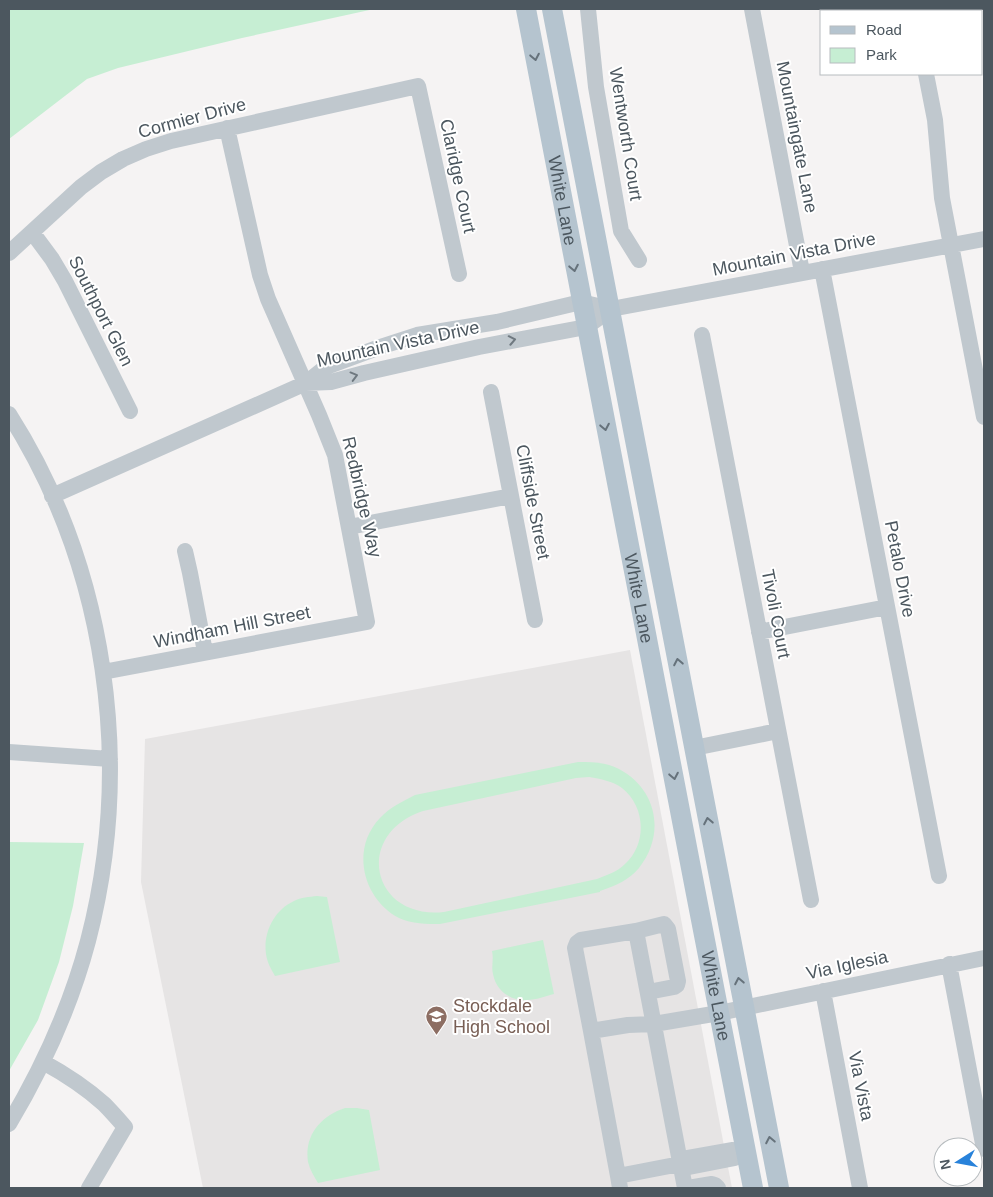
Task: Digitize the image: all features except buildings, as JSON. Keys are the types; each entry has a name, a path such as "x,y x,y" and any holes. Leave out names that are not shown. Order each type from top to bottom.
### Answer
{"main road":[{"name":"White Lane","path":"526,9 719,1013 743,1153 753,1188"},
{"name":"White Lane","path":"552,9 779,1188"},
{"path":"657,689 670,698 680,742 694,748"},
{"path":"743,1153 753,1155 757,1161 765,1188"}],"street":[{"name":"Wentworth Court","path":"588,9 596,87 621,231 639,260"},
{"name":"Mountaingate Lane","path":"752,9 802,272"},
{"path":"926,75 935,120 942,198 984,418"},
{"name":"Cormier Drive","path":"9,253 81,187 123,159 146,149 170,141 418,86"},
{"name":"Claridge Court","path":"418,86 459,274"},
{"name":"Redbridge Way","path":"227,128 260,275 268,299 306,383 335,455 367,622"},
{"name":"Southport Glen","path":"32,232 52,259 65,281 130,411"},
{"name":"Mountain Vista Drive","path":"52,496 306,383 326,367 417,335 497,322 581,302 610,309 984,239"},
{"name":"Petalo Drive","path":"822,269 939,876"},
{"name":"Mountain Vista Drive","path":"306,383 331,382 479,347 586,327 610,309"},
{"name":"Tivoli Court","path":"702,335 810,900"},
{"name":"Cliffside Street","path":"491,392 535,620"},
{"path":"9,414 37,464 52,496 74,550 84,584 96,630 103,672 110,759 104,860 88,941 74,986 57,1030 43,1062 9,1124"},
{"path":"349,527 511,496"},
{"path":"185,551 205,652"},
{"path":"759,632 887,607"},
{"name":"Windham Hill Street","path":"103,672 367,622"},
{"path":"694,748 778,731"},
{"path":"9,752 110,759"},
{"path":"648,992 677,985 678,981 667,926 664,924 636,931 581,940 577,943 575,948 619,1182 680,1164 688,1158 733,1150 743,1153"},
{"path":"636,931 686,1188 712,1184 718,1188"},
{"name":"Via Iglesia","path":"591,1032 719,1013 984,958"},
{"path":"949,964 984,1149"},
{"name":"Via Vista","path":"823,991 860,1188"},
{"path":"43,1062 85,1088 104,1104 125,1127 89,1188"}],"shaded area":[{"name":"Stockdale High School","path":"630,650 732,1188 203,1188 141,882 145,739"}],"green space":[{"path":"9,9 374,9 118,68 87,79 9,139"},
{"path":"578,762 594,762 619,769 642,788 649,800 653,813 655,827 653,841 639,868 631,876 600,892 440,924 414,923 399,918 387,910 377,899 369,886 363,858 365,844 371,830 380,818 392,808 415,795","holes":["589,777 610,782 622,788 636,805 639,815 641,826 637,846 625,864 615,871 597,879 444,912 419,911 400,903 387,890 380,873 380,855 386,838 401,822 423,811 576,778"]},
{"path":"9,842 84,843 73,906 59,962 38,1020 9,1071"},
{"path":"305,897 327,897 340,962 275,976 268,963 266,954 266,938 271,923 287,905"},
{"path":"543,940 554,994 537,999 521,1000 505,994 497,985 492,971 492,951"},
{"path":"345,1108 369,1110 380,1170 318,1183 308,1162 307,1152 309,1143 316,1128 322,1121"}],"place":[{"name":"Stockdale High School","path":"437,1035"}]}
